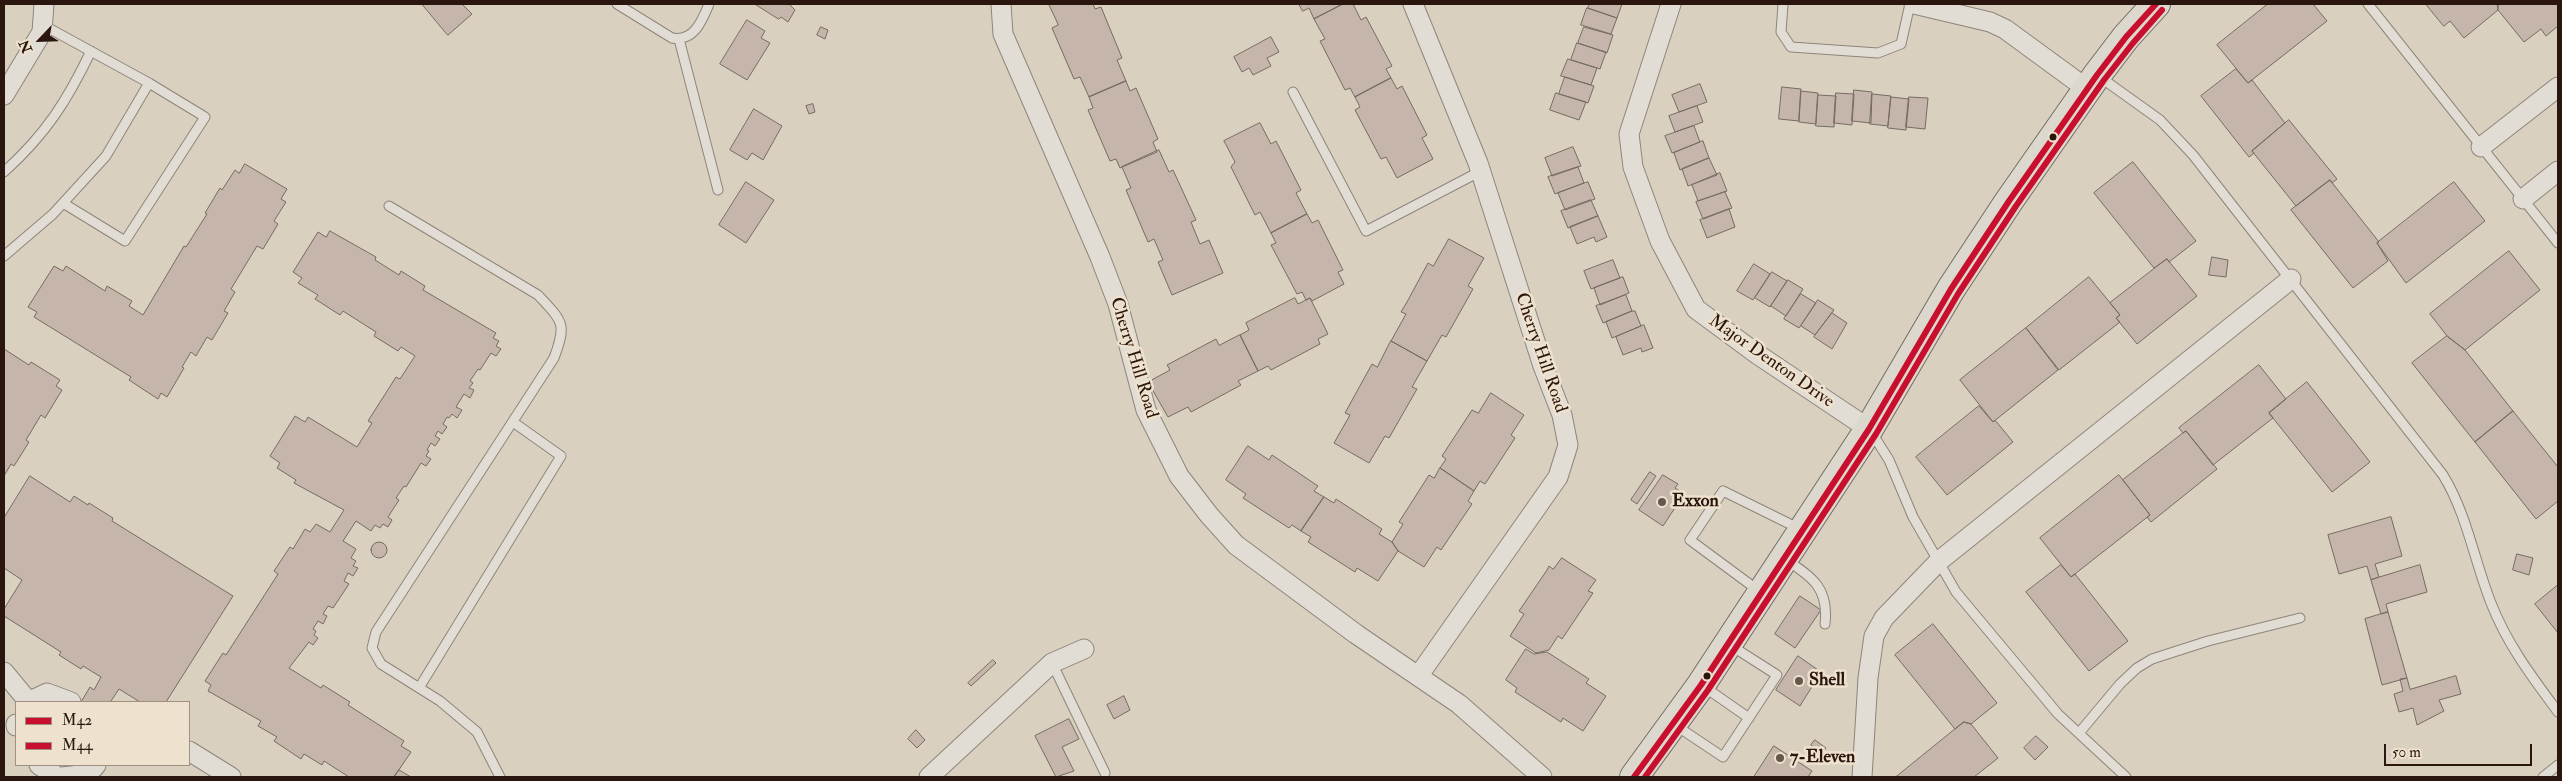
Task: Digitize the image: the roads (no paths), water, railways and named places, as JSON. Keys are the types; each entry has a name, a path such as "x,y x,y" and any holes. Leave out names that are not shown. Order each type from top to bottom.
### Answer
{"main road":[{"path":"1634,777 1701,684 1869,429 1956,281 2009,201 2092,82 2126,37 2156,4"}],"street":[{"path":"4,94 42,32 44,4"},
{"name":"Cherry Hill Road","path":"1001,4 1003,34 1100,257 1118,304 1146,410 1179,476 1209,515 1236,545 1356,634 1419,675 1459,704 1542,777"},
{"name":"Cherry Hill Road","path":"1413,4 1481,171 1543,366 1562,415 1568,445 1558,477 1419,675"},
{"name":"Major Denton Drive","path":"1671,4 1629,134 1633,167 1660,241 1696,309 1735,339 1869,429"},
{"path":"1914,4 1990,22 2005,29 2092,82"},
{"path":"2481,147 2558,87"},
{"path":"2523,199 2558,171"},
{"path":"1862,777 1868,678 1874,636 1884,618 1939,562 2291,279"},
{"path":"929,777 1052,663 1084,649"},
{"path":"4,672 27,701"},
{"path":"30,701 47,693 68,701"},
{"path":"190,752 231,777"},
{"path":"48,773 78,776 93,770 95,766"}],"lane":[{"path":"617,4 672,38 679,40 688,37 699,26 709,4"},
{"path":"1783,4 1781,32 1791,47 1878,53 1901,44 1910,4"},
{"path":"2368,4 2558,243"},
{"path":"43,25 150,83 205,117 125,241 63,203"},
{"path":"679,40 718,190"},
{"path":"4,172 50,124 71,93 91,51"},
{"path":"2092,82 2160,120 2193,155 2444,474 2454,492 2491,602 2514,652 2558,712"},
{"path":"4,256 63,203 106,156 150,83"},
{"path":"1293,92 1366,231 1481,171"},
{"path":"389,206 538,296 558,317 563,333 554,358 376,632 372,648 381,664 440,701 477,732 500,777"},
{"path":"419,688 562,456 513,422"},
{"path":"1869,429 1889,460 1913,517 1956,592 2058,714 2126,777"},
{"path":"1761,593 1690,540 1723,491 1802,530"},
{"path":"1784,558 1809,574 1821,590 1827,608 1825,624"},
{"path":"2078,733 2120,684 2137,668 2152,659 2208,641 2300,618"},
{"path":"1673,724 1724,757 1777,675 1728,644"},
{"path":"1052,663 1105,773"},
{"path":"1701,684 1749,718"},
{"path":"2543,777 2558,765"}],"place":[{"name":"Exxon","path":"1662,502"},
{"name":"Shell","path":"1799,681"},
{"name":"7-Eleven","path":"1780,758"}]}
